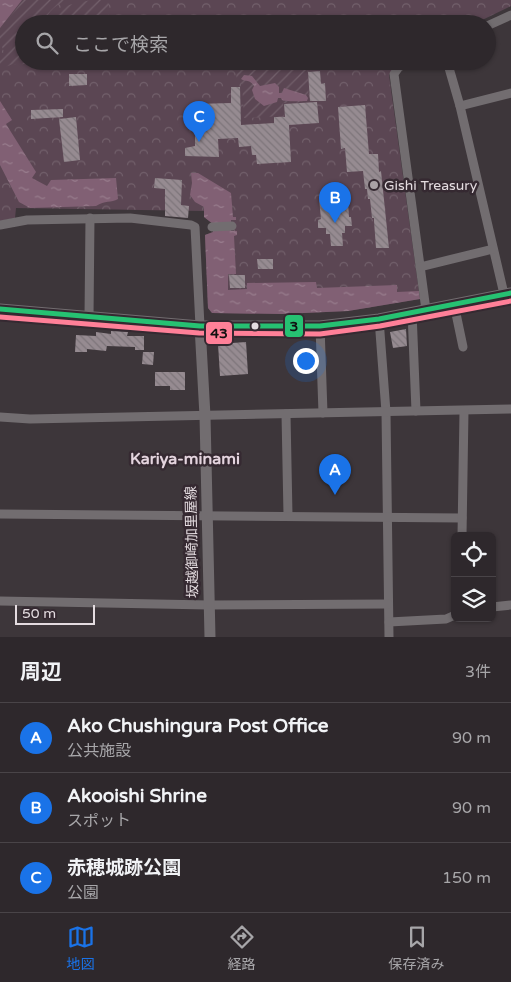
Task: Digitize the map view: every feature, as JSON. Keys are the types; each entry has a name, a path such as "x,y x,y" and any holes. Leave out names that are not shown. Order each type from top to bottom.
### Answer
{"street":[{"path":"496,22 511,15"},
{"path":"397,70 394,74 426,310"},
{"path":"0,309 200,326 320,326 379,319 507,293 492,249 460,106 450,70"},
{"path":"460,106 511,93"},
{"path":"89,317 90,218"},
{"path":"0,225 27,220 130,218 195,227 200,326"},
{"path":"212,227 232,226"},
{"path":"420,267 492,249"},
{"path":"454,304 462,347"},
{"path":"412,312 416,411"},
{"path":"379,319 386,412 389,637"},
{"name":"坂越御崎加里屋線","path":"200,326 205,416 210,637"},
{"path":"320,326 323,413"},
{"path":"0,417 30,419 511,409"},
{"path":"462,532 464,411"},
{"path":"286,414 288,515"},
{"path":"0,514 462,518"},
{"path":"0,601 209,605 388,604"},
{"path":"496,607 511,605"},
{"path":"389,622 446,619 451,617"}],"green space":[{"path":"0,0 511,0 511,6 492,15 15,15 15,70 392,70 389,75 420,299 348,311 282,314 212,313 208,308 205,235 213,232 213,224 204,217 204,211 16,208 15,218 0,221"},
{"path":"23,0 70,0 61,3 48,15 15,15 15,64 0,69 0,57 5,55 0,41 0,30"},
{"path":"91,0 103,0 109,4 109,15 54,15 60,9"},
{"path":"236,70 307,70 309,102 283,103 284,116 244,118 242,83 237,83"}],"water":[{"path":"0,0 22,0 0,28"},
{"path":"244,75 252,76 260,86 275,83 279,87 279,93 282,93 284,88 306,95 307,101 287,101 278,98 277,102 264,106 255,99 252,90 254,86 241,79"},
{"path":"0,101 12,120 6,124 36,172 32,178 47,186 51,180 116,178 118,199 96,206 30,208 19,202 0,165"},
{"path":"191,173 198,173 231,193 233,217 236,217 236,220 231,220 231,231 237,231 237,235 234,236 236,274 228,274 228,290 247,289 247,283 316,282 317,288 397,285 397,292 419,291 420,299 348,311 282,314 212,313 208,308 205,235 213,232 213,224 204,217 204,207 195,202 190,195"}],"building":[{"path":"320,71 321,84 325,83 326,101 310,101 308,72"},
{"path":"69,74 87,74 87,85 69,86"},
{"path":"231,87 240,87 241,125 274,123 274,117 285,117 284,104 317,102 319,123 289,125 291,162 257,164 256,155 252,155 251,146 239,147 238,138 218,139 219,157 185,156 185,148 195,146 195,135 198,135 196,104 231,103"},
{"path":"365,105 369,154 378,154 379,172 381,171 389,248 376,248 374,218 372,218 367,189 365,189 363,171 347,172 345,148 341,149 338,107"},
{"path":"63,109 63,117 31,119 31,110"},
{"path":"76,117 80,160 64,162 59,119"},
{"path":"155,178 182,180 181,205 189,206 188,218 165,216 165,189 154,188"},
{"path":"344,198 344,202 348,202 352,226 345,226 345,233 342,233 343,246 331,246 330,234 326,234 326,228 318,228 318,220 321,219 319,199"},
{"path":"257,259 273,259 273,269 258,269"},
{"path":"229,275 245,275 245,288 230,288"},
{"path":"406,329 407,346 393,348 390,332"},
{"path":"111,331 128,332 127,336 144,336 144,350 135,350 135,347 107,346 106,351 87,349 87,352 75,352 76,335 96,336 96,332 111,334"},
{"path":"246,342 248,374 220,376 218,344"},
{"path":"143,352 154,352 153,365 142,364"},
{"path":"155,372 185,372 185,390 170,390 170,386 155,386"}],"transit line":[{"name":"3","path":"0,309 200,326 320,326 379,319 511,293"},
{"name":"43","path":"0,317 199,333 320,334 380,326 511,301"}],"place":[{"name":"赤穂城跡公園","path":"199,142"},
{"name":"Gishi Treasury","path":"374,185"},
{"name":"Akooishi Shrine","path":"335,223"},
{"name":"Ako Chushingura Post Office","path":"335,495"}],"district":[{"name":"Kariya-minami","path":"185,459"}]}
